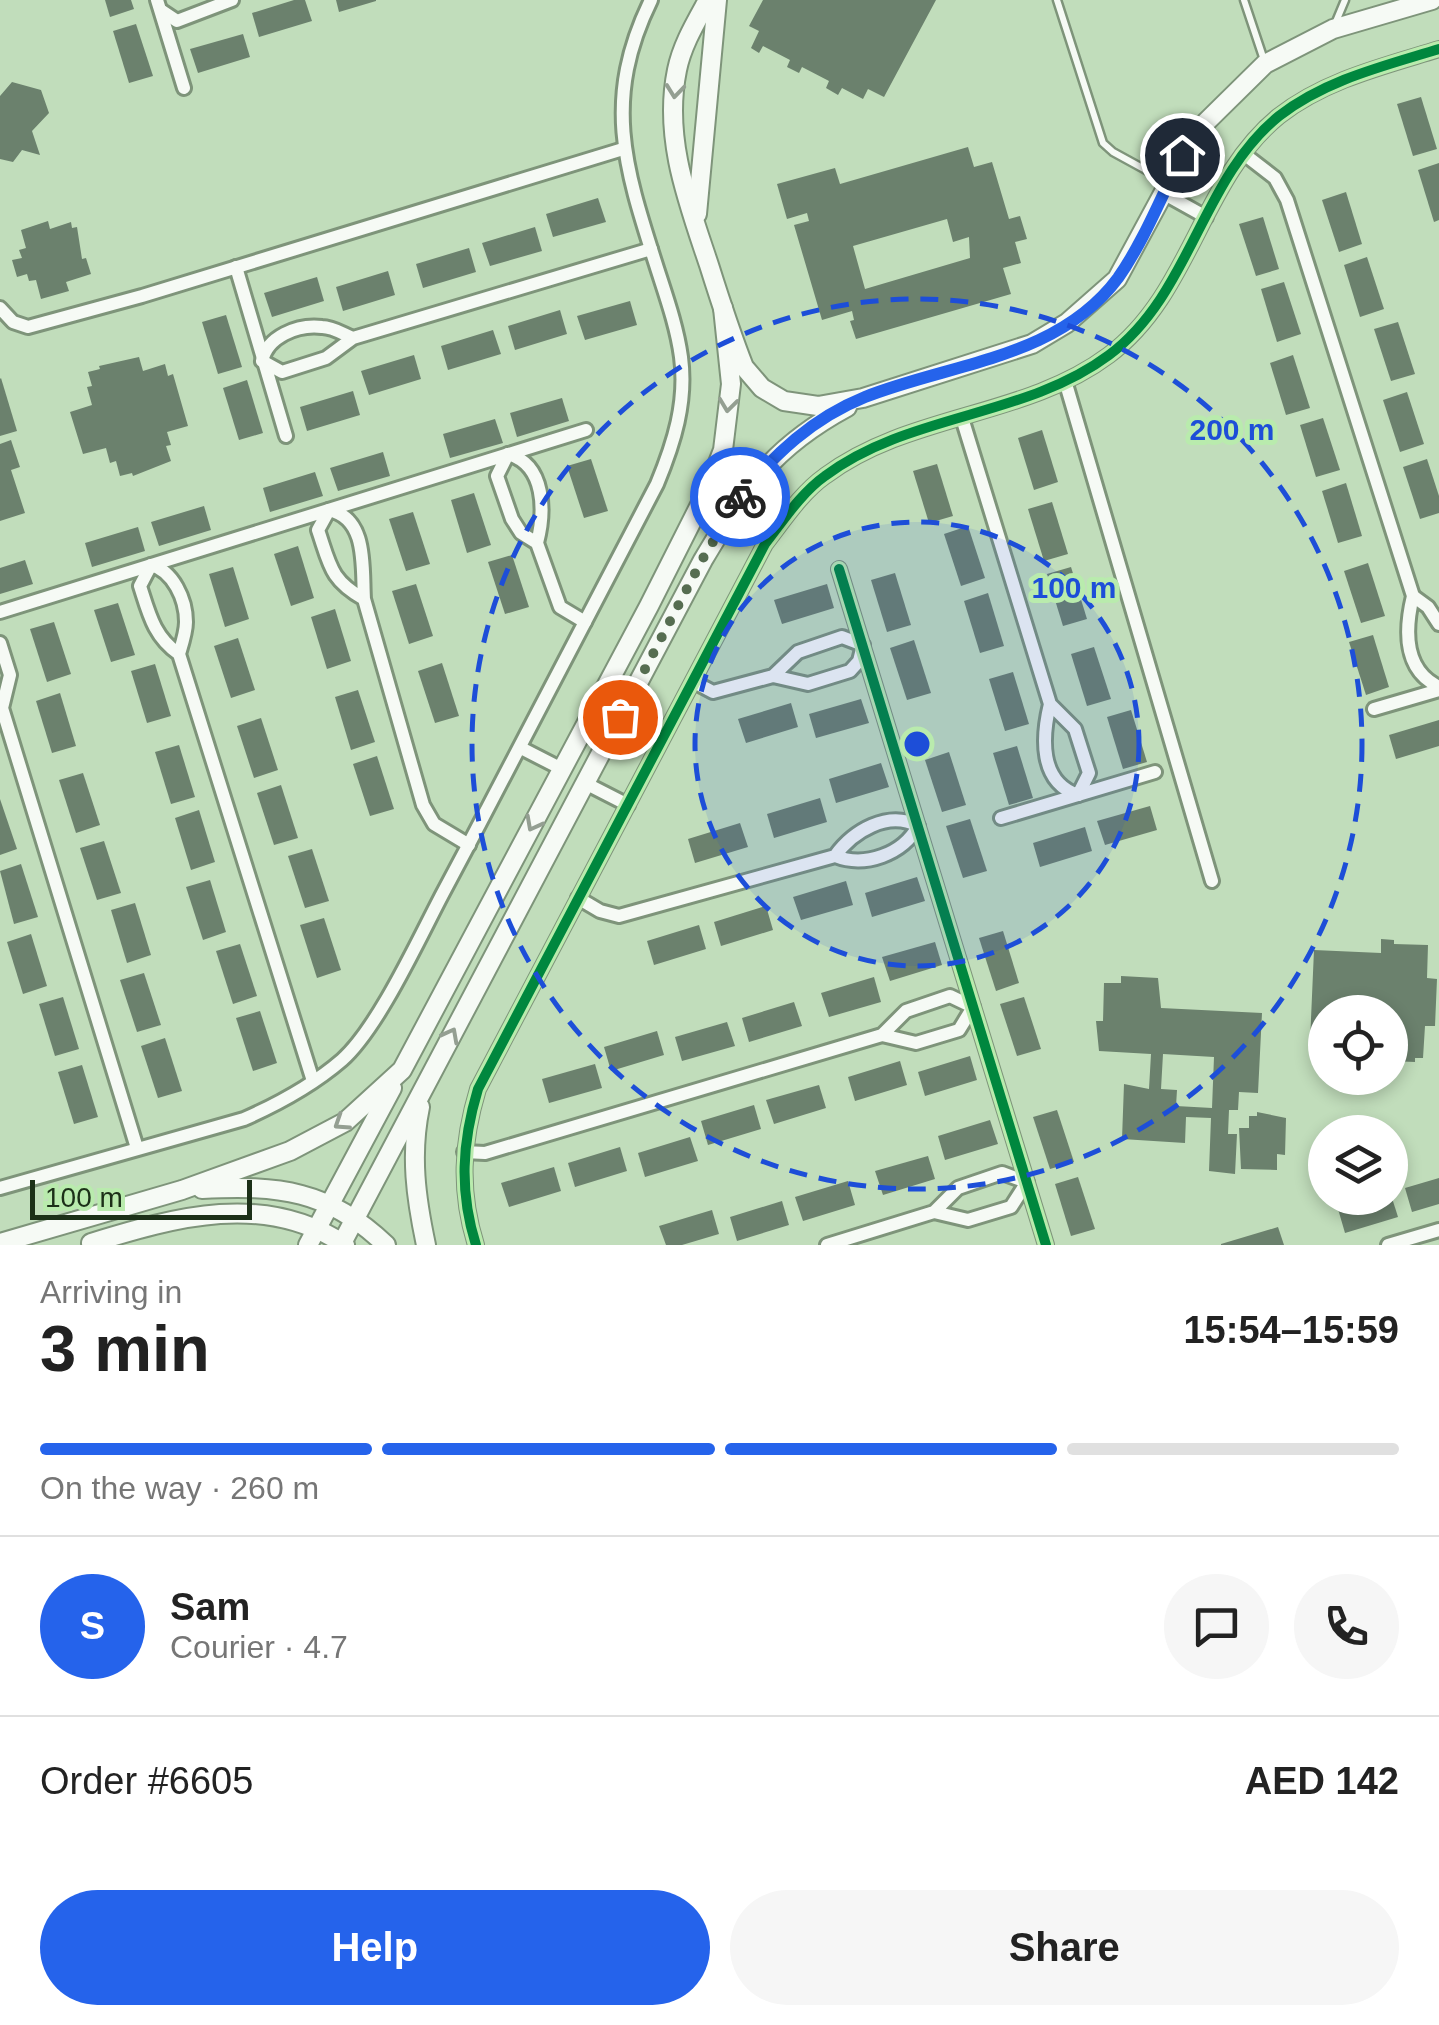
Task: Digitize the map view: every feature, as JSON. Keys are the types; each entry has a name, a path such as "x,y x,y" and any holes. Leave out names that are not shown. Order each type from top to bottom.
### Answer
{"main road":[{"path":"708,0 688,36 677,67 673,98 673,138 696,226 744,368 762,388 784,402 818,406 863,398 997,358 1068,324 1117,279 1197,131 1265,64 1333,29 1432,0"},
{"path":"696,226 717,0"},
{"path":"312,1237 682,544 723,450 731,384 723,308"},
{"path":"94,1244 192,1215 236,1212 289,1218 312,1237 343,1244 672,618 741,496 766,464 815,424 863,398"},
{"path":"649,606 672,618"},
{"path":"476,930 500,944"},
{"path":"0,1243 182,1190 316,1138 358,1111 402,1070"},
{"path":"425,1084 414,1160 426,1245"},
{"path":"182,1190 276,1188 329,1205 355,1219 386,1245"}],"street":[{"path":"159,3 170,19 178,21 232,0"},
{"path":"0,1188 244,1119 280,1103 344,1059 370,1024 469,844 658,484 675,440 682,398 681,358 623,149 622,84 631,42 651,0"},
{"path":"159,3 184,88"},
{"path":"476,1245 462,1180 478,1088 765,544 795,505 821,478 854,456 891,440 1066,384 1113,353 1174,282 1206,217 1244,154 1277,118 1307,96 1329,86 1439,49"},
{"path":"0,308 13,322 28,327 236,268 623,149"},
{"path":"1244,154 1275,178 1287,200 1414,596 1406,630 1418,673 1439,689"},
{"path":"1166,188 1206,217"},
{"path":"262,360 282,372 326,358 353,338 651,248"},
{"path":"236,268 286,436"},
{"path":"262,360 265,347 274,338 318,326 353,338"},
{"path":"1066,384 1212,881"},
{"path":"962,418 1050,704 1075,729 1089,773 1078,795"},
{"path":"0,612 586,430"},
{"path":"508,454 497,476 512,519 537,544 560,607 585,622"},
{"path":"508,454 531,467 544,510 537,544"},
{"path":"329,510 342,512 352,521 365,565 364,599 423,805 434,824 469,844"},
{"path":"329,510 318,530 333,574 342,587 364,599"},
{"path":"151,565 163,568 173,577 186,621 179,654 312,1081"},
{"path":"151,565 140,586 154,630 179,654"},
{"path":"840,570 1046,1245"},
{"path":"1414,596 1428,607 1439,624"},
{"path":"773,676 798,652 842,637 863,646"},
{"path":"0,644 10,675 1,708 137,1148"},
{"path":"694,682 712,692 773,676 808,684 850,671 863,646"},
{"path":"1374,710 1439,689"},
{"path":"1050,704 1042,738 1055,782 1078,795"},
{"path":"521,748 562,770"},
{"path":"1001,818 1154,772"},
{"path":"585,783 628,805"},
{"path":"835,856 853,834 892,820 905,819 918,826"},
{"path":"578,898 618,916 835,856 858,862 901,849 918,826"},
{"path":"464,1152 485,1153 882,1035 906,1011 950,996 973,1007"},
{"path":"882,1035 916,1043 959,1030 973,1007"},
{"path":"827,1245 934,1212 958,1188 1002,1173 1027,1182"},
{"path":"934,1212 968,1220 1011,1207 1027,1182"},
{"path":"1388,1245 1439,1230"},
{"path":"1409,1241 1429,1245"}],"lane":[{"path":"1058,0 1104,143 1166,188"},
{"path":"1244,0 1265,64"},
{"path":"1333,29 1345,0"}],"building":[{"path":"105,0 131,0 134,9 110,17"},
{"path":"305,0 312,21 259,37 252,13"},
{"path":"336,0 376,0 376,1 339,12"},
{"path":"763,0 936,0 884,97 868,89 863,99 842,88 838,95 826,88 829,81 802,67 799,73 787,67 790,60 763,46 759,53 751,48 759,31 749,26"},
{"path":"136,24 153,76 129,83 113,31"},
{"path":"243,34 250,57 198,73 190,49"},
{"path":"12,82 41,90 49,113 32,131 40,155 22,150 13,162 0,159 0,96"},
{"path":"1421,97 1437,149 1413,156 1397,104"},
{"path":"968,147 974,167 992,162 1009,219 1020,216 1027,239 1015,242 1021,263 1003,268 1011,294 856,339 850,321 854,320 852,311 822,320 794,225 809,221 807,213 787,219 777,184 835,168 840,184","holes":["947,219 953,242 969,237 970,258 865,289 853,246"]},
{"path":"1439,163 1439,220 1434,222 1418,170"},
{"path":"1346,192 1362,244 1339,252 1322,200"},
{"path":"598,198 606,222 553,237 546,214"},
{"path":"1263,217 1279,269 1256,276 1239,224"},
{"path":"48,221 50,229 71,222 72,228 77,227 82,259 86,258 91,274 66,282 69,291 41,299 36,280 29,281 27,274 17,277 12,260 22,258 19,250 26,248 21,230"},
{"path":"535,227 542,251 490,266 482,243"},
{"path":"469,248 476,272 423,288 416,264"},
{"path":"1367,257 1384,309 1360,317 1344,265"},
{"path":"388,271 395,295 343,311 336,287"},
{"path":"317,277 324,301 272,317 264,293"},
{"path":"1284,282 1301,334 1277,342 1261,289"},
{"path":"630,301 637,325 585,340 577,316"},
{"path":"560,310 567,334 515,350 508,326"},
{"path":"226,315 242,367 218,374 202,322"},
{"path":"1398,322 1415,374 1391,381 1374,329"},
{"path":"493,330 501,354 448,370 441,346"},
{"path":"414,355 421,379 369,395 361,371"},
{"path":"1293,355 1310,408 1286,415 1270,363"},
{"path":"139,357 143,371 165,364 168,376 173,374 188,426 167,432 171,461 133,476 120,476 116,461 110,463 106,448 83,454 70,412 92,405 88,372"},
{"path":"0,379 17,431 0,436"},
{"path":"247,380 263,433 239,440 223,388"},
{"path":"353,391 360,415 307,431 300,407"},
{"path":"1407,392 1424,444 1400,452 1383,400"},
{"path":"562,398 569,421 517,437 510,413"},
{"path":"1323,418 1340,470 1316,477 1300,425"},
{"path":"495,419 503,443 450,458 443,434"},
{"path":"1042,430 1058,482 1034,490 1018,438"},
{"path":"11,440 20,467 11,470 25,513 0,521 0,444"},
{"path":"383,452 390,476 338,491 330,468"},
{"path":"591,459 608,511 584,518 567,466"},
{"path":"1427,459 1439,496 1439,513 1420,519 1403,467"},
{"path":"937,464 953,516 929,523 913,471"},
{"path":"315,472 323,496 270,512 263,488"},
{"path":"1346,483 1362,536 1338,543 1322,491"},
{"path":"474,493 491,545 467,553 451,500"},
{"path":"1052,502 1068,554 1044,561 1028,509"},
{"path":"204,506 211,530 159,546 151,522"},
{"path":"413,512 430,564 406,571 389,519"},
{"path":"968,526 985,578 961,586 944,534"},
{"path":"138,527 145,551 92,567 85,543"},
{"path":"298,546 314,598 291,606 274,554"},
{"path":"512,555 529,607 505,614 488,562"},
{"path":"25,560 33,584 0,594 0,568"},
{"path":"1368,563 1385,616 1361,623 1344,571"},
{"path":"233,567 249,619 225,627 209,574"},
{"path":"1071,567 1087,619 1063,626 1047,574"},
{"path":"895,573 911,625 887,632 871,580"},
{"path":"416,584 433,636 409,644 392,591"},
{"path":"827,584 834,608 782,624 774,600"},
{"path":"988,593 1004,646 980,653 964,601"},
{"path":"118,603 135,655 111,662 94,610"},
{"path":"335,609 351,661 327,669 311,617"},
{"path":"54,622 71,674 47,682 30,629"},
{"path":"1373,635 1389,687 1366,695 1349,642"},
{"path":"238,638 255,690 231,698 214,646"},
{"path":"914,640 931,693 907,700 890,648"},
{"path":"1094,647 1111,699 1087,706 1071,654"},
{"path":"442,663 459,716 435,723 418,671"},
{"path":"155,664 171,716 147,723 131,671"},
{"path":"1013,672 1029,724 1005,731 989,679"},
{"path":"358,690 375,742 351,750 335,697"},
{"path":"60,693 76,746 52,753 36,701"},
{"path":"861,699 869,723 816,738 809,714"},
{"path":"791,703 798,727 746,743 738,719"},
{"path":"1131,710 1147,762 1123,769 1107,717"},
{"path":"261,718 278,770 254,778 237,726"},
{"path":"1439,720 1439,746 1396,759 1389,735"},
{"path":"179,745 195,797 171,804 155,752"},
{"path":"1017,746 1033,798 1009,805 993,753"},
{"path":"949,752 966,805 942,812 925,760"},
{"path":"377,756 394,809 370,816 353,764"},
{"path":"881,763 889,787 836,803 829,779"},
{"path":"83,773 100,825 76,833 59,780"},
{"path":"281,785 298,838 274,845 257,793"},
{"path":"820,798 827,822 774,838 767,814"},
{"path":"0,799 17,849 0,855"},
{"path":"1150,806 1157,830 1105,845 1097,821"},
{"path":"199,810 215,862 191,870 175,818"},
{"path":"970,819 987,871 963,878 946,826"},
{"path":"740,823 748,847 695,863 688,839"},
{"path":"1085,827 1092,851 1040,867 1033,843"},
{"path":"104,841 121,893 97,900 80,848"},
{"path":"312,849 329,901 305,908 288,856"},
{"path":"21,864 38,917 14,924 0,871"},
{"path":"917,877 925,901 872,917 865,893"},
{"path":"210,880 226,932 203,940 186,887"},
{"path":"846,881 853,905 801,920 793,897"},
{"path":"135,903 151,955 127,963 111,910"},
{"path":"766,906 773,930 721,946 714,922"},
{"path":"324,918 341,970 317,978 300,925"},
{"path":"699,925 706,949 654,965 647,941"},
{"path":"1003,931 1019,983 996,991 979,938"},
{"path":"31,934 47,986 23,994 7,942"},
{"path":"1381,939 1394,940 1394,944 1428,945 1427,978 1437,979 1435,1026 1425,1026 1423,1058 1415,1058 1415,1062 1408,1062 1408,995 1312,995 1314,950 1381,953"},
{"path":"935,942 942,965 890,981 882,957"},
{"path":"240,944 257,996 233,1004 216,951"},
{"path":"144,973 161,1025 137,1032 120,980"},
{"path":"1121,976 1158,978 1161,1008 1262,1013 1258,1093 1239,1092 1238,1110 1229,1110 1228,1134 1237,1134 1235,1174 1209,1171 1211,1118 1186,1117 1185,1143 1122,1139 1124,1084 1149,1089 1151,1054 1099,1051 1096,1021 1103,1021 1104,983 1121,983","holes":["1163,1054 1214,1057 1212,1108 1176,1106 1177,1090 1161,1089"]},
{"path":"874,977 881,1002 829,1017 821,993"},
{"path":"63,997 79,1049 55,1056 39,1004"},
{"path":"1024,997 1041,1049 1017,1056 1000,1004"},
{"path":"794,1002 802,1026 749,1042 742,1018"},
{"path":"260,1011 277,1063 253,1071 236,1018"},
{"path":"727,1022 735,1046 682,1061 675,1037"},
{"path":"657,1031 664,1055 611,1071 604,1047"},
{"path":"165,1038 182,1091 158,1098 141,1046"},
{"path":"970,1056 977,1080 925,1096 918,1072"},
{"path":"900,1061 907,1085 855,1101 848,1077"},
{"path":"595,1064 602,1088 549,1103 542,1079"},
{"path":"82,1065 98,1117 74,1124 58,1072"},
{"path":"819,1085 826,1108 774,1124 766,1100"},
{"path":"754,1105 761,1129 708,1145 701,1121"},
{"path":"1057,1110 1074,1162 1050,1169 1033,1117"},
{"path":"1257,1112 1286,1118 1285,1155 1277,1154 1277,1170 1241,1169 1239,1128 1249,1128 1249,1116 1257,1116"},
{"path":"990,1120 998,1144 945,1160 938,1136"},
{"path":"690,1137 698,1161 645,1177 638,1153"},
{"path":"620,1147 627,1171 575,1187 568,1163"},
{"path":"928,1156 935,1179 883,1195 875,1171"},
{"path":"554,1167 561,1191 509,1207 501,1183"},
{"path":"1078,1177 1095,1229 1071,1236 1055,1184"},
{"path":"1439,1178 1439,1204 1412,1212 1408,1187"},
{"path":"848,1181 855,1205 803,1221 795,1197"},
{"path":"782,1201 789,1225 737,1241 730,1217"},
{"path":"712,1210 719,1234 682,1245 666,1245 659,1226"},
{"path":"1340,1215 1397,1215 1398,1217 1345,1233"},
{"path":"1278,1227 1284,1245 1221,1245 1221,1244"}],"cycle path":[{"path":"476,1245 467,1205 465,1167 478,1089 765,544 793,508 816,483 858,455 893,439 1041,392 1109,355 1137,330 1159,301 1231,171 1279,116 1335,83 1439,49"},
{"path":"839,569 1046,1245"}],"way so far":[{"path":"620,717 702,560 740,497"}],"route":[{"path":"740,497 790,442 863,398 997,358 1068,324 1117,279 1182,155"}]}
